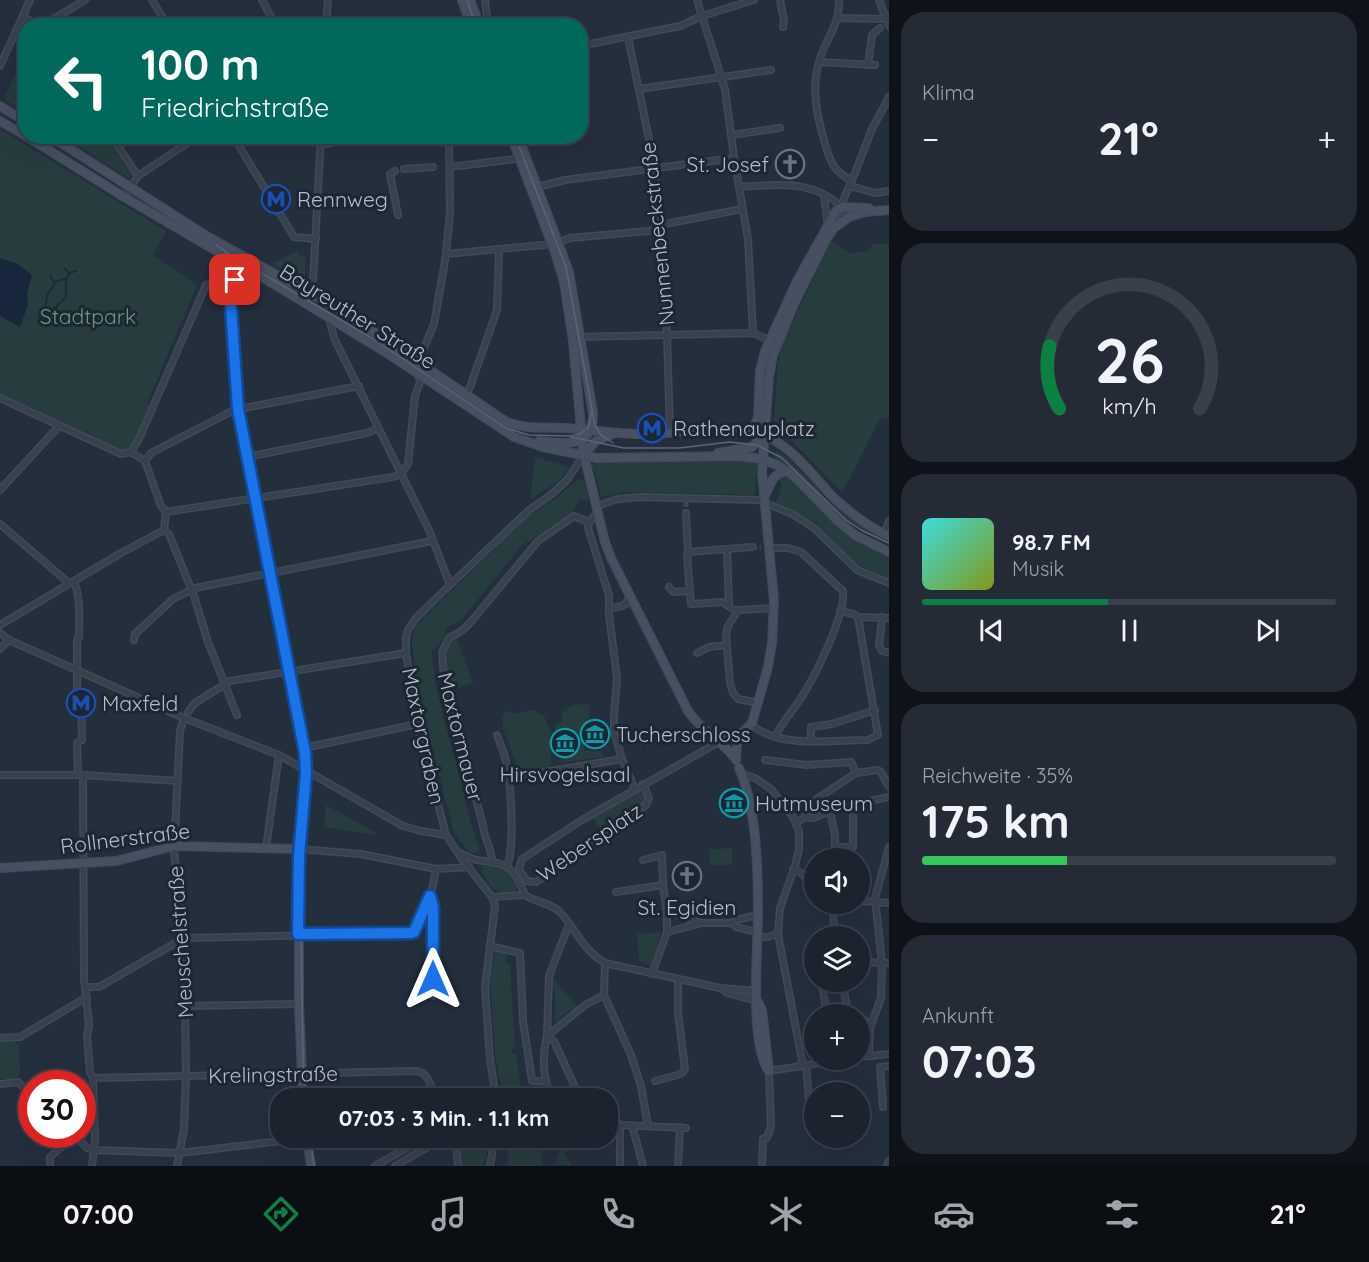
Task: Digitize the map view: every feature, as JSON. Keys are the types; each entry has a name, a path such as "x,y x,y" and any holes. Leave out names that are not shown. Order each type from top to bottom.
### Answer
{"main road":[{"path":"462,0 468,18"},
{"path":"470,0 477,18"},
{"path":"0,106 18,117"},
{"name":"Bayreuther Straße","path":"0,121 18,131"},
{"name":"Bayreuther Straße","path":"39,144 328,317 418,373 498,428 520,440 583,455"},
{"name":"Bayreuther Straße","path":"63,144 175,217 350,316 505,421 533,428 580,429"},
{"path":"515,144 537,187 556,243 593,413 590,430 581,441 569,443 520,440"},
{"path":"520,144 523,158 556,243"},
{"path":"751,431 756,426 758,418 760,368 769,340 834,213 841,208 886,210"},
{"path":"719,742 743,732 751,725 759,703 770,655 774,605 766,547 762,459 770,367 781,333 834,228 849,217 886,210"},
{"path":"222,245 227,257 238,409 304,748 306,770 299,849 298,934 302,1088"},
{"path":"227,257 231,253 237,253"},
{"path":"230,293 238,276 242,273 255,273"},
{"path":"577,337 583,455 608,550 688,711 701,727 719,742 739,767"},
{"path":"580,429 616,433 670,433 716,429 751,431 764,435 787,448 848,510 867,525 886,535"},
{"path":"583,455 596,441 616,433"},
{"path":"708,456 729,450 750,448 764,435"},
{"path":"583,455 615,458 742,456 762,459 788,471 848,529 868,543 889,552"},
{"path":"764,499 773,477 788,471"},
{"path":"743,732 737,744 739,767 755,841 758,915 756,1011 764,1050 763,1063 769,1071"},
{"name":"Rollnerstraße","path":"0,868 119,861 174,846 299,849"},
{"path":"309,1148 311,1166"}],"street":[{"path":"22,18 30,0"},
{"path":"54,18 85,0"},
{"path":"152,0 163,18"},
{"path":"262,0 272,18"},
{"path":"327,18 328,0"},
{"path":"485,0 487,18"},
{"path":"698,0 722,78 748,239 753,333"},
{"path":"588,44 680,26 740,2 754,0"},
{"path":"780,0 783,27"},
{"path":"839,0 838,18 819,62 815,97 820,129 834,168 851,183 875,193 889,191"},
{"path":"879,0 889,26"},
{"path":"23,15 28,18"},
{"path":"838,18 886,19"},
{"path":"0,66 18,26"},
{"path":"819,62 872,65 872,26"},
{"path":"872,35 880,28"},
{"name":"Nunnenbeckstraße","path":"628,37 655,168 667,334 670,433"},
{"path":"639,89 771,70"},
{"path":"827,238 872,129 889,97"},
{"path":"731,135 780,128"},
{"path":"116,144 138,176"},
{"path":"124,197 138,176 186,144"},
{"path":"238,144 294,237 316,239"},
{"path":"309,291 313,280 320,145 325,144"},
{"path":"418,362 434,324 446,254 450,214 449,144"},
{"path":"450,167 523,158"},
{"path":"537,187 565,180 734,158"},
{"path":"404,169 433,167"},
{"path":"394,171 390,174 398,215"},
{"path":"739,187 794,184 832,200 849,217"},
{"path":"824,196 828,225"},
{"path":"446,254 556,243 660,227 742,209"},
{"path":"466,394 497,310 500,250"},
{"path":"0,398 122,454 130,452 139,439 206,285 229,280"},
{"path":"328,317 334,336 429,531 450,585"},
{"path":"577,337 753,333 769,340 781,333"},
{"path":"166,512 401,474 408,464 415,396 420,382 418,373"},
{"path":"145,460 151,453 227,412 359,386"},
{"path":"0,490 59,426"},
{"path":"247,457 367,433 378,428"},
{"path":"130,452 145,460 161,506 166,512 164,530"},
{"name":"Maxtorgraben","path":"492,897 446,835 417,724 406,653 406,637 416,618 450,585 529,510 561,487 577,467 583,455"},
{"path":"635,789 622,759 614,724 617,678 608,590 589,532 589,522 597,509 618,499 631,497 686,500 764,499 814,528 857,570 889,583"},
{"path":"686,513 691,604 722,602 736,611"},
{"name":"Maxtormauer","path":"490,861 491,850 484,838 483,826 444,676 442,652 449,638 470,623 538,541 574,516 589,522"},
{"path":"886,535 889,522"},
{"path":"0,524 72,582 77,590 80,637 76,640 77,689 81,693 82,740 77,743 84,863 84,972 90,1070"},
{"path":"0,625 128,548 164,530"},
{"path":"164,530 169,534 192,591 204,623 204,630 237,715"},
{"path":"134,640 135,634 168,603 195,588 432,541"},
{"path":"688,554 752,547"},
{"path":"766,547 791,548 806,556 843,591 844,598 816,671 775,737"},
{"path":"727,549 729,606"},
{"path":"669,587 673,592 690,591"},
{"path":"609,609 625,604 630,596"},
{"path":"759,703 738,699 733,693 726,645 728,626 736,611 774,605"},
{"path":"840,612 858,617 889,618"},
{"path":"751,725 766,735 788,740 868,740 878,735 858,617"},
{"path":"882,617 879,646 882,651 889,652"},
{"path":"0,633 9,640 279,755 398,824 446,835"},
{"path":"0,649 9,640"},
{"path":"697,652 709,647 726,645"},
{"path":"186,715 195,703 230,681 406,653"},
{"path":"811,740 811,727 832,724 875,710"},
{"name":"Meuschelstraße","path":"177,1166 184,1129 186,1006 184,938 174,846 180,731 186,715"},
{"path":"304,748 417,724"},
{"path":"497,735 505,758 508,777 511,850 507,866"},
{"path":"644,784 719,742"},
{"path":"266,848 279,755"},
{"path":"508,777 622,759"},
{"path":"765,760 807,765 851,762 856,773"},
{"path":"739,767 771,789 796,823 799,831 799,849 781,902 778,934 804,1060"},
{"path":"805,818 812,802 856,773 878,770 889,787"},
{"path":"0,775 80,775 178,781"},
{"name":"Webersplatz","path":"644,784 649,798 646,805 577,856 536,882 527,881 519,869 522,859 582,820 644,784"},
{"path":"796,823 851,804 889,797"},
{"path":"830,811 836,847 853,847 851,804"},
{"path":"870,1040 871,1024 881,998 882,963 875,903 889,847"},
{"name":"Rollnerstraße","path":"299,849 373,855 436,869 469,867"},
{"path":"458,852 468,858 501,862 507,866 525,895 534,901 554,907 585,948 605,963 720,988 757,991"},
{"path":"643,860 662,855 667,912 667,932 652,974"},
{"path":"474,873 476,865 490,861"},
{"path":"433,996 432,892 436,869"},
{"path":"793,869 804,876"},
{"path":"616,892 663,885"},
{"path":"86,987 99,987 184,938 411,933 414,932 432,892"},
{"path":"494,1088 485,987 495,911 492,897 525,895"},
{"path":"870,902 889,903"},
{"path":"667,912 702,923"},
{"path":"667,932 702,923 732,923 758,915"},
{"path":"732,923 736,927 757,935 767,937 778,934"},
{"path":"548,1088 545,1081 545,1045 549,976 569,924"},
{"path":"490,946 520,953 523,1021 532,1081 545,1081"},
{"path":"870,962 889,963"},
{"path":"605,963 604,995 631,1055 641,1086 648,1126"},
{"path":"655,1081 684,1072 678,1013 678,979"},
{"path":"720,988 727,993 757,1001"},
{"path":"547,1036 590,1002 604,995"},
{"path":"0,1038 20,1037 87,997"},
{"path":"186,1006 299,1004"},
{"path":"547,1036 554,1041 575,1088"},
{"path":"870,1056 889,1054"},
{"path":"762,1166 765,1139 771,1126 769,1071 804,1065"},
{"path":"883,1107 880,1067 889,1066"},
{"name":"Krelingstraße","path":"96,1078 420,1071 426,1076 431,1088"},
{"path":"0,1084 18,1082"},
{"path":"621,1165 620,1125 632,1125 683,1127 678,1166"},
{"path":"632,1125 643,1166"},
{"path":"87,1148 180,1153 270,1142"},
{"path":"50,1166 50,1157 60,1148"},
{"path":"375,1166 407,1148"},
{"path":"395,1166 426,1148"},
{"path":"456,1148 458,1166"},
{"path":"490,1166 493,1148"},
{"path":"92,1166 93,1150"}],"green space":[{"path":"18,69 18,108 6,100 5,96"},
{"name":"Stadtpark","path":"0,129 18,140 18,144 24,144 166,231 153,255 196,284 147,403 150,405 141,431 129,448 123,451 0,394"},
{"path":"74,144 111,144 131,174 130,178"},
{"path":"831,241 850,253 869,251 872,244 889,244 889,420 880,418 847,484 841,491 774,423 778,362 783,342"},
{"path":"297,251 299,255 305,256 305,279 303,280 271,264"},
{"path":"778,451 800,469 832,504 859,524 889,539 889,545 858,528 815,496 775,461"},
{"path":"535,457 570,467 559,481 530,499"},
{"path":"745,460 757,462 755,495 624,492 601,496 595,472 591,466 595,461"},
{"path":"780,476 787,476 796,482 858,540 889,555 889,579 862,569 852,562 853,560 848,559 817,526 818,523 814,521 813,523 776,504 781,487"},
{"path":"578,479 585,482 589,501 580,499 571,515 521,546 461,620 445,629 447,633 437,648 432,649 441,708 480,850 475,853 469,852 454,833 428,732 415,671 412,639 414,628 528,516 556,498"},
{"path":"456,637 473,683 449,690 444,659 450,640"},
{"path":"575,704 590,705 589,729 585,730 584,751 603,751 603,757 561,763 560,751 568,751 570,743 567,737 560,737 560,732 555,732 555,725 562,722 562,711 567,711 567,707 573,707"},
{"path":"534,710 545,717 550,727 551,766 519,771 503,729 502,716 508,711 519,714"},
{"path":"635,792 645,794 645,803 602,833 593,816"},
{"path":"326,805 376,833 375,835 324,827"},
{"path":"732,848 732,865 710,865 709,849"},
{"path":"481,866 503,867 517,886 515,892 500,893 490,885"},
{"path":"661,932 651,965 639,961 637,934"},
{"path":"495,950 509,952 505,962 510,964 515,1047 511,1050 513,1054 516,1054 521,1088 501,1088 495,1053 490,977"},
{"path":"552,977 578,1007 574,1010 572,1008 555,1023 555,989 550,989"},
{"path":"0,1041 15,1042 19,1045 18,1076 15,1079 0,1079"},
{"path":"459,1148 488,1148 484,1166 460,1166"},
{"path":"509,1148 541,1148 542,1166 507,1166"},
{"path":"560,1148 572,1148 564,1154 572,1165 556,1165"}],"water":[{"path":"0,258 18,264 32,275 27,293 28,304 20,327 0,316"}],"waterway":[{"path":"64,268 68,272"},
{"path":"70,273 76,271"},
{"path":"47,298 44,314 55,308 66,297 66,279 69,273"},
{"path":"50,276 54,282"},
{"path":"47,296 55,282 65,279"}],"tunnel":[{"path":"686,502 686,513"},
{"path":"752,547 761,547"}],"tram line":[{"path":"467,0 473,18"},
{"path":"518,144 566,267 595,426 601,435 613,443"},
{"path":"216,245 225,251 229,261 239,409 307,753 300,862 305,1088"},
{"path":"223,250 372,338 506,428 529,435 571,436 580,434 588,428 592,411"},
{"path":"571,437 624,448 679,448 730,442 757,445 782,458 846,520 889,543"},
{"path":"312,1148 314,1166"}],"place":[{"name":"St. Josef","path":"790,164"},
{"name":"Rennweg","path":"276,199"},
{"name":"Rathenauplatz","path":"652,428"},
{"name":"Maxfeld","path":"81,703"},
{"name":"Tucherschloss","path":"595,734"},
{"name":"Hirsvogelsaal","path":"565,743"},
{"name":"Hutmuseum","path":"734,803"},
{"name":"St. Egidien","path":"687,876"}],"route":[{"path":"235,280 230,293 238,409 305,753 306,773 299,856 298,934 411,933 414,932 430,896 433,907 433,979"}]}
